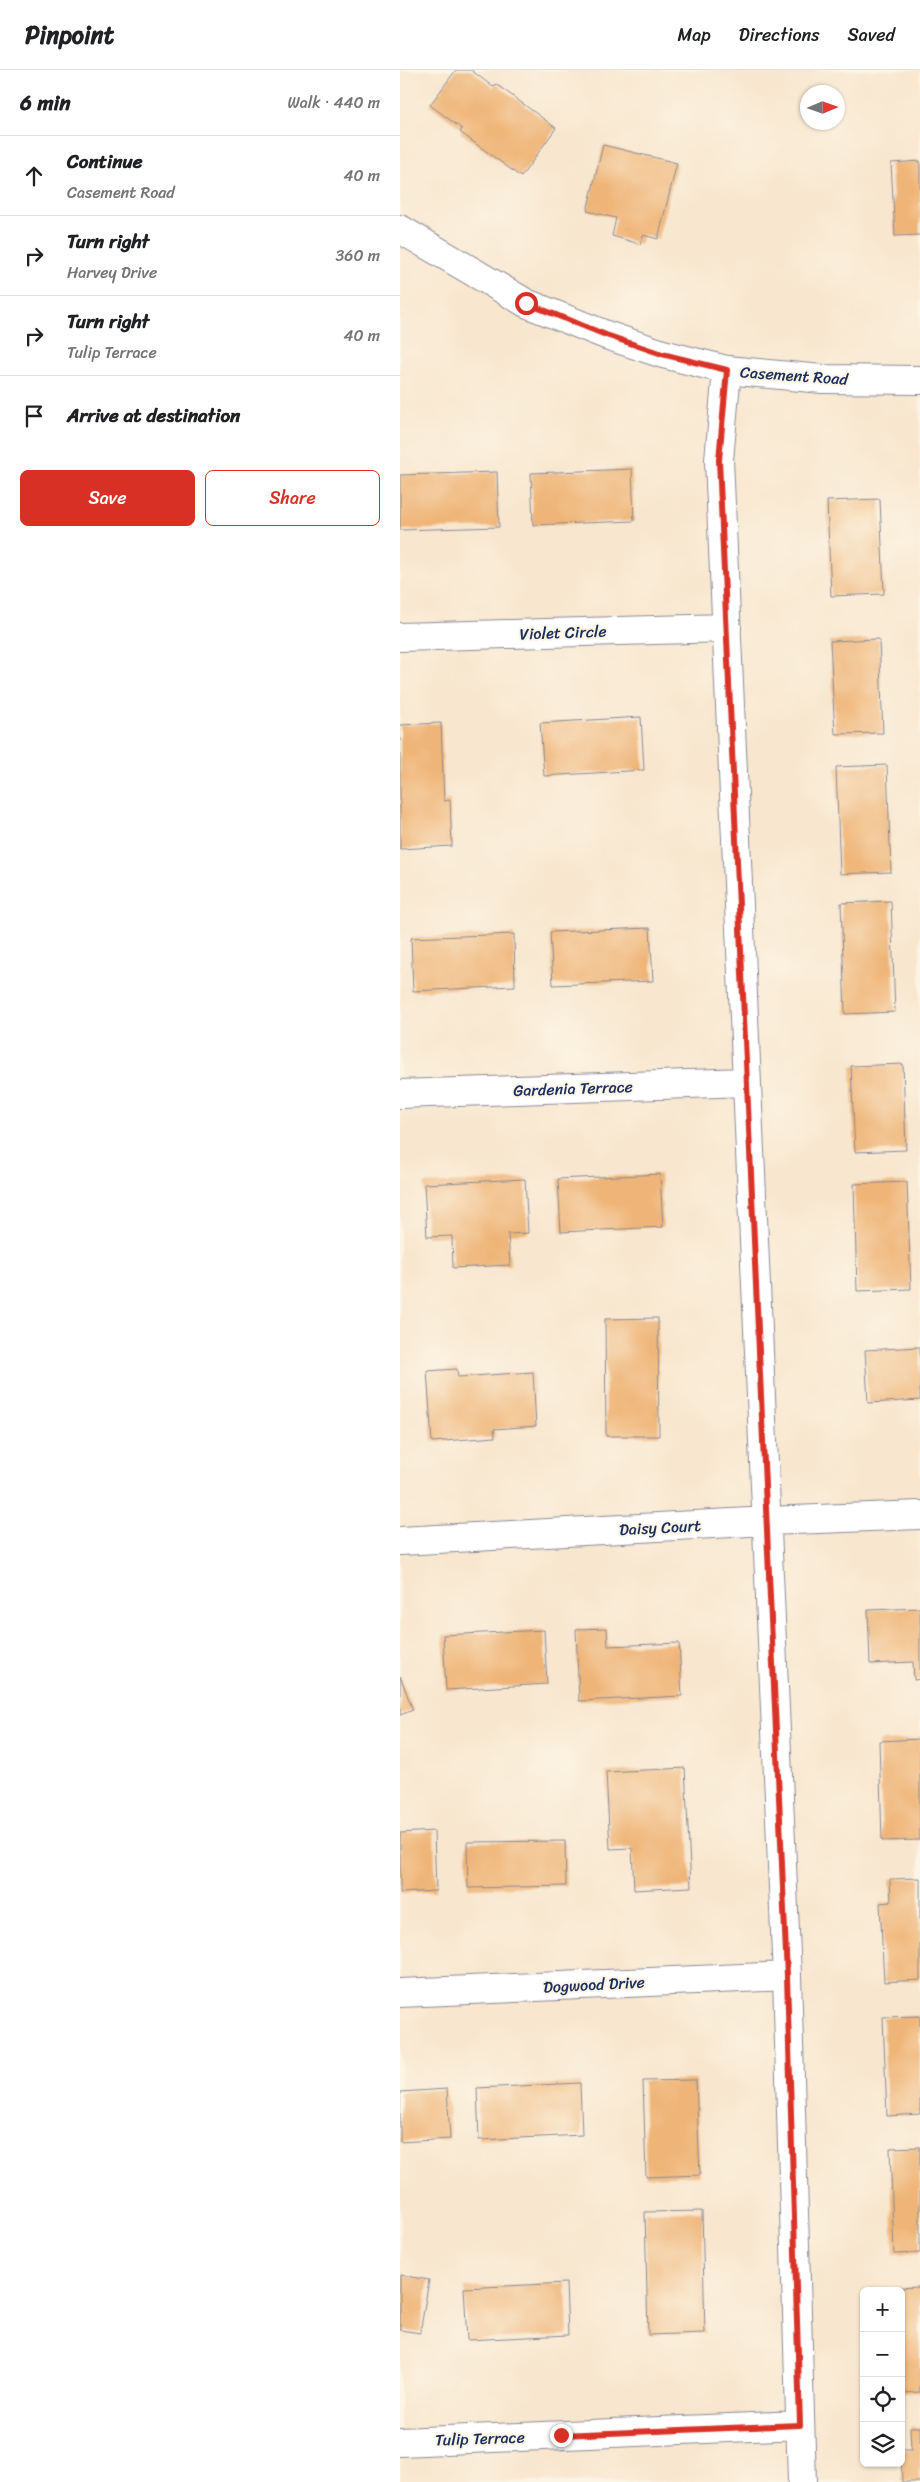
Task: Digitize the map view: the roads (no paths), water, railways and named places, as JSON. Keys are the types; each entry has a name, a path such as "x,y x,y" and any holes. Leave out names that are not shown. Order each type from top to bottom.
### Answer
{"street":[{"name":"Casement Road","path":"400,230 526,303 606,335 662,354 727,370 822,379 920,380"},
{"path":"727,370 719,456 787,1976 802,2482"},
{"name":"Violet Circle","path":"400,637 727,628"},
{"name":"Gardenia Terrace","path":"400,1094 746,1082"},
{"name":"Daisy Court","path":"400,1541 768,1521 920,1516"},
{"name":"Dogwood Drive","path":"400,1993 787,1976"},
{"name":"Tulip Terrace","path":"400,2442 800,2425"}]}
